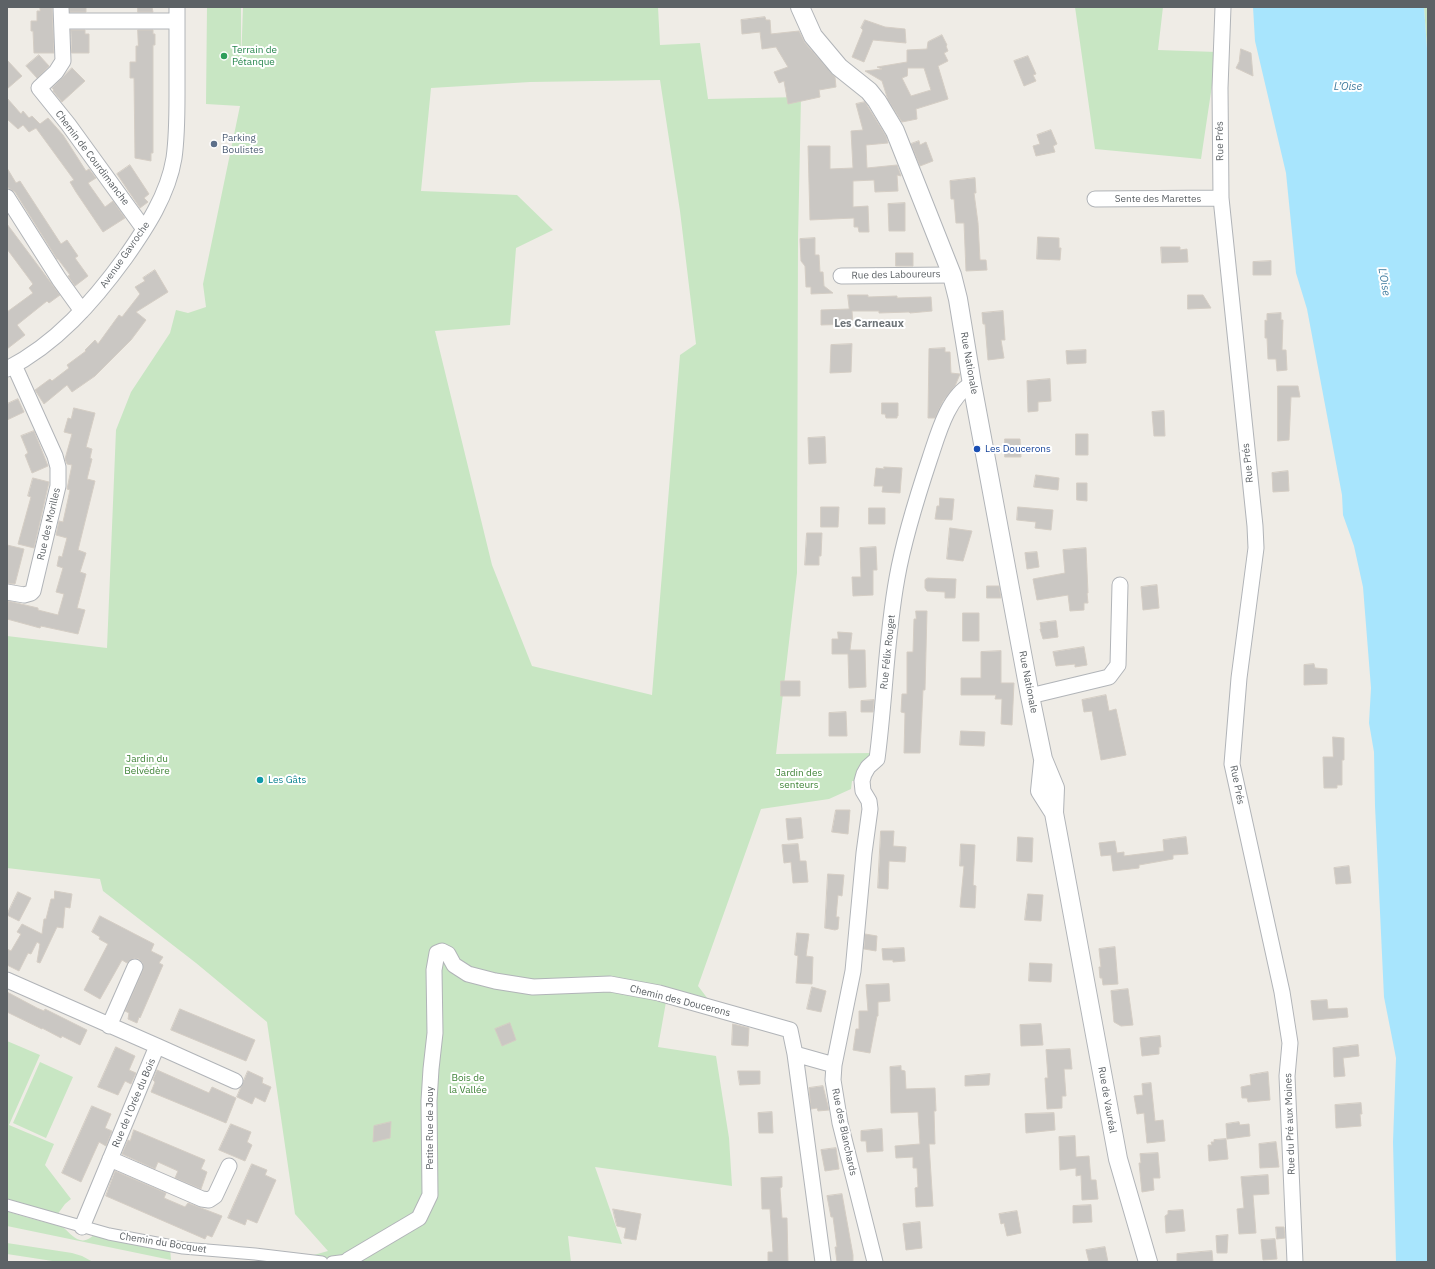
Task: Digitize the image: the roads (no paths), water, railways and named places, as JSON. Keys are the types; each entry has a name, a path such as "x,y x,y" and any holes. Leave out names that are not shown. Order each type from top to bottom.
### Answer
{"street":[{"name":"Rue Prés","path":"1224,7 1220,88 1221,198 1256,548 1239,678 1232,764 1265,916"},
{"name":"Rue Nationale","path":"803,8 813,36 839,67 870,91 896,131 952,275 958,299 972,384 1043,759 1040,791 1054,813 1077,936"},
{"path":"62,14 177,14"},
{"name":"Chemin de Courdimanche","path":"62,14 63,61 56,72 39,88 68,124 144,229"},
{"name":"Avenue Gavroche","path":"10,367 24,360 58,334 82,311 113,273 144,229 162,194 170,175 174,158 176,135 177,14"},
{"path":"7,197 59,279 82,311"},
{"name":"Sente des Marettes","path":"1095,199 1221,198"},
{"name":"Rue des Laboureurs","path":"841,276 952,275"},
{"name":"Rue des Morilles","path":"7,592 24,595 31,593 33,590 58,486 56,456 10,367"},
{"name":"Rue Félix Rouget","path":"857,930 864,853 870,809 869,801 863,791 862,781 866,770 877,759 889,634 897,577 908,530 938,430 957,396 966,387 972,384"},
{"path":"1030,696 1109,677 1118,665 1120,585"},
{"name":"Rue du Pré aux Moines","path":"1265,916 1282,992 1290,1043 1287,1076 1296,1262"},
{"name":"Rue des Blanchards","path":"857,930 852,971 834,1065 833,1080 840,1123 874,1262"},
{"name":"Rue de Vauréal","path":"1077,936 1118,1160 1148,1262"},
{"name":"Chemin des Doucerons","path":"437,953 442,951 448,954 454,965 468,974 495,981 533,987 610,984 659,993 790,1030 795,1054"},
{"name":"Petite Rue de Jouy","path":"348,1260 419,1218 430,1195 429,1101 435,1033 434,970 437,953"},
{"path":"109,1026 136,967"},
{"name":"Rue de l'Orée du Bois","path":"7,980 235,1081"},
{"name":"Rue de l'Orée du Bois","path":"82,1227 158,1046"},
{"path":"823,1262 795,1054 834,1065"},
{"name":"Rue de l'Orée du Bois","path":"110,1159 202,1199 209,1200 215,1196 228,1166"},
{"name":"Chemin du Bocquet","path":"7,1205 82,1227 123,1237 183,1248 255,1254 322,1262"},
{"path":"332,1262 348,1260"}],"water":[{"name":"L’Oise","path":"1253,7 1424,7 1428,62 1428,1262 1396,1262 1393,1142 1396,1058 1384,997 1375,806 1374,752 1369,723 1371,688 1363,587 1354,546 1343,515 1342,495 1307,309 1296,273 1286,173 1255,41"}],"place":[{"name":"Terrain de Pétanque","path":"224,56"},
{"name":"Parking Boulistes","path":"214,144"},
{"name":"Les Doucerons","path":"977,449"},
{"name":"Les Gâts","path":"260,780"}],"district":[{"name":"Les Carneaux","path":"869,324"}],"water label":[{"name":"L'Oise","path":"1384,282"}],"park label":[{"name":"Jardin du Belvédère","path":"147,764"},
{"name":"Jardin des senteurs","path":"799,778"},
{"name":"Bois de la Vallée","path":"468,1084"}]}
